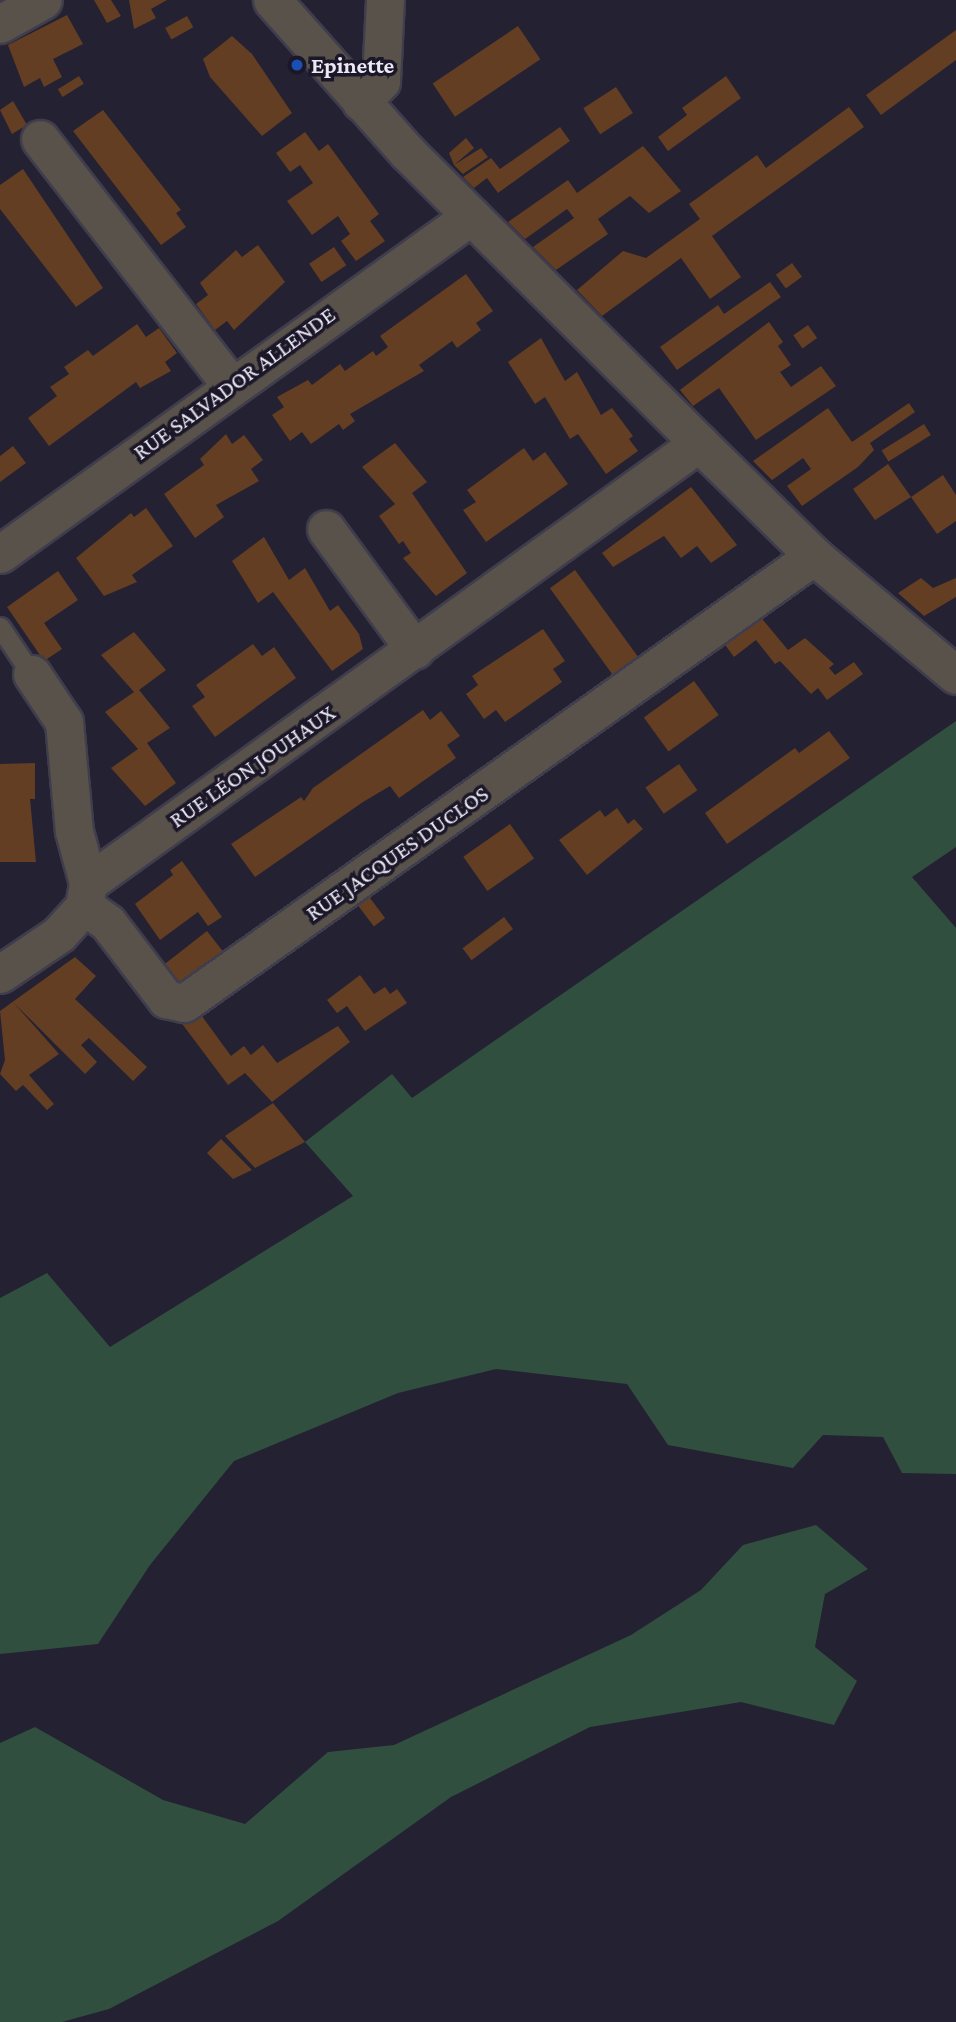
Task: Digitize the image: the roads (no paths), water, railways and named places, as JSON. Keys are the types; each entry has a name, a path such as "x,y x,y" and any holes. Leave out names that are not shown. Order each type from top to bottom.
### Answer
{"street":[{"path":"0,24 44,0"},
{"path":"272,0 361,102 440,185 699,443 814,556 956,675"},
{"path":"361,102 382,80 385,0"},
{"path":"40,139 230,384"},
{"name":"RUE SALVADOR ALLENDE","path":"0,554 230,384 471,216"},
{"name":"RUE LÉON JOUHAUX","path":"86,894 699,443"},
{"path":"326,529 415,650"},
{"name":"RUE JACQUES DUCLOS","path":"86,894 166,999 184,1003 814,556"},
{"path":"0,974 59,934 86,894 74,831 64,722 29,670"}],"lane":[{"path":"0,627 29,670"}],"place":[{"name":"Epinette","path":"297,65"}]}
